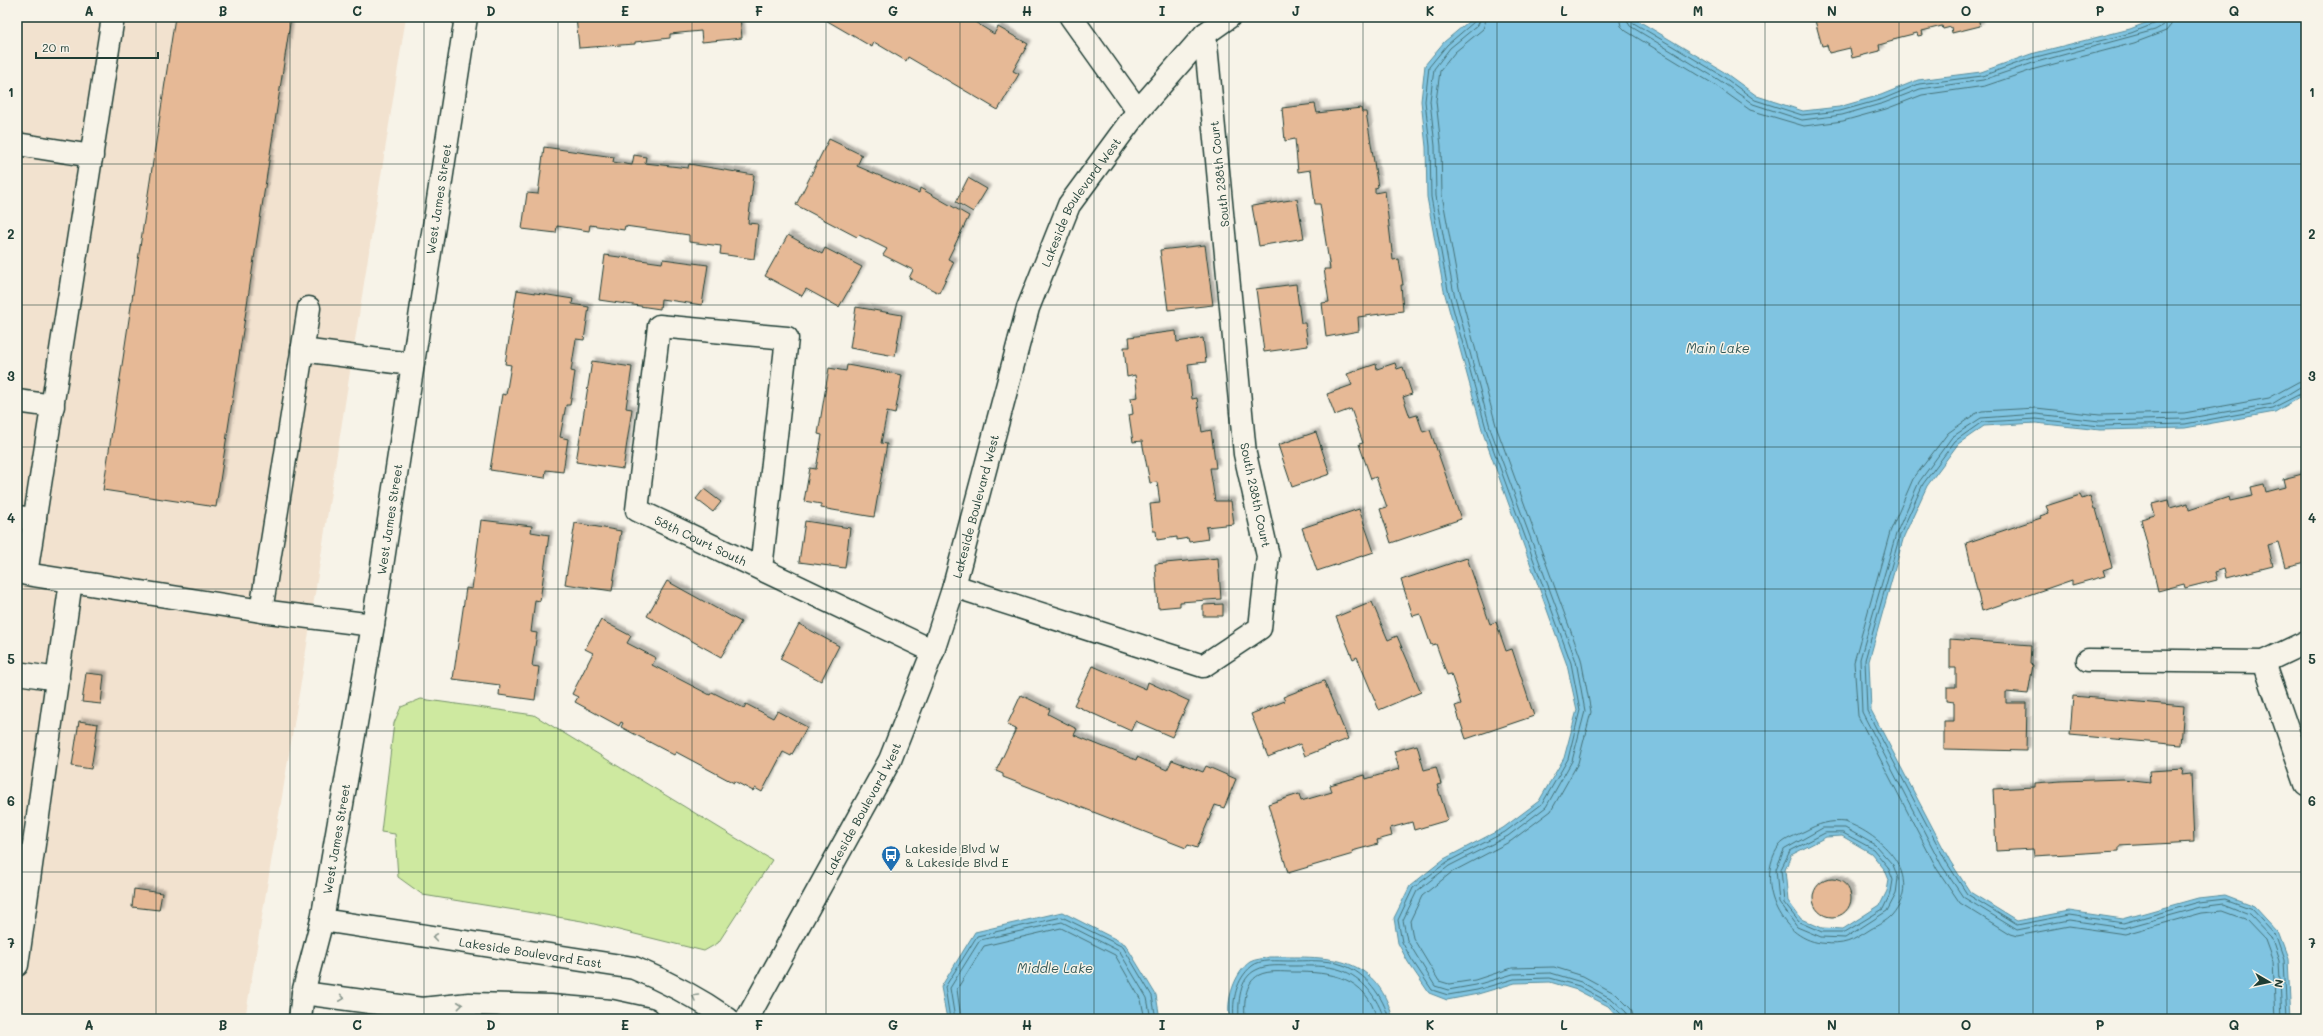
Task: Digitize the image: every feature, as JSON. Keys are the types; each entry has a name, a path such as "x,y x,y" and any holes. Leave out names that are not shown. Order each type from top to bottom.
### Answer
{"street":[{"path":"113,17 53,406 26,518 26,574 261,611 373,625"},
{"name":"West James Street","path":"300,1019 304,992 322,920 373,625 411,364 466,17"},
{"path":"1071,17 1138,111"},
{"name":"Lakeside Boulevard West","path":"747,1019 890,760 932,651 954,586 1028,308 1069,204 1138,111 1205,34 1229,17"},
{"name":"South 238th Court","path":"954,586 1203,666 1260,628 1268,556 1246,454 1205,34"},
{"path":"17,144 92,156"},
{"path":"261,611 309,308"},
{"name":"58th Court South","path":"761,569 787,338 659,326 637,510 932,651"},
{"path":"302,350 411,364"},
{"path":"17,401 53,406"},
{"path":"17,965 25,850 58,679 71,581"},
{"path":"2088,660 2264,662 2306,642"},
{"path":"2264,662 2306,784"},
{"path":"17,672 58,679"},
{"name":"Lakeside Boulevard East","path":"322,920 634,968 679,988 728,1019"},
{"path":"304,992 422,1009 468,1004 551,1006 611,1011 648,1019"},
{"path":"400,1019 422,1009"}],"shaded area":[{"path":"17,17 406,17 302,676 245,1019 17,1019"}],"green space":[{"path":"421,699 534,715 772,860 718,943 704,951 582,921 423,895 398,877 395,834 381,832 394,723 401,707"}],"water":[{"name":"Main Lake","path":"1474,17 1632,17 1724,72 1757,96 1803,111 1839,107 1881,95 1918,80 1981,72 2031,54 2130,29 2161,17 2306,17 2306,394 2275,412 2185,428 2100,430 2036,423 1984,426 1958,444 1927,486 1904,536 1869,661 1871,710 1950,861 1970,892 2017,921 2069,911 2123,919 2198,898 2225,895 2254,906 2278,932 2288,959 2291,1019 1620,1019 1608,1006 1577,990 1550,982 1515,983 1478,994 1447,1000 1429,993 1408,962 1398,943 1394,918 1410,886 1444,859 1503,828 1539,801 1564,758 1577,710 1567,665 1483,433 1444,291 1427,197 1426,147 1421,101 1425,65 1444,42","holes":["1842,836 1871,853 1885,870 1889,880 1887,891 1880,905 1843,929 1822,928 1801,919 1788,901 1785,870 1791,855 1826,837"]},
{"name":"Middle Lake","path":"1062,912 1125,944 1156,995 1160,1019 947,1019 941,987 975,932"},
{"path":"1269,957 1310,957 1328,959 1346,963 1361,970 1374,981 1385,997 1393,1019 1230,1019 1230,996 1232,988 1240,973 1250,962"}],"building":[{"path":"175,17 291,17 216,507 103,490"},
{"path":"576,17 740,17 742,38 702,42 701,31 670,34 670,38 635,42 635,44 579,48"},
{"path":"825,17 967,17 994,34 998,27 1028,44 1013,71 1019,74 998,110 908,57 906,61 874,42 872,47 824,19"},
{"path":"1814,17 1978,17 1980,26 1952,33 1951,27 1943,29 1942,26 1922,31 1923,35 1918,36 1917,33 1893,39 1893,41 1879,45 1880,51 1852,58 1850,48 1829,53 1827,45 1822,46"},
{"path":"1315,104 1317,113 1361,108 1362,112 1366,112 1378,187 1375,188 1375,193 1385,191 1393,260 1399,259 1403,285 1401,285 1403,311 1358,317 1359,331 1326,337 1322,303 1329,302 1324,269 1330,269 1320,204 1315,204 1311,170 1298,172 1295,139 1285,141 1282,108"},
{"path":"829,139 862,155 857,166 919,193 920,188 969,216 948,259 954,262 939,293 909,278 913,270 883,255 887,249 859,235 857,237 796,205"},
{"path":"544,147 614,157 613,162 632,165 634,155 646,157 645,163 688,168 689,164 754,175 748,223 758,224 754,259 720,254 721,246 689,242 689,235 625,226 624,230 590,225 589,231 557,226 556,233 522,229 527,193 538,194"},
{"path":"968,178 987,189 973,212 956,202"},
{"path":"1297,199 1304,238 1259,246 1252,206"},
{"path":"788,235 822,254 825,248 862,267 839,307 806,289 802,296 765,276"},
{"path":"1205,245 1213,305 1168,310 1160,250"},
{"path":"605,255 662,263 663,259 708,265 702,305 661,299 660,309 599,300"},
{"path":"1296,284 1301,323 1305,323 1308,346 1264,352 1256,289"},
{"path":"517,290 573,299 572,304 589,307 584,340 576,339 571,371 575,372 570,405 566,405 560,437 568,439 563,472 546,470 545,478 490,470 502,394 506,395 511,365 505,364"},
{"path":"856,307 902,315 895,356 850,348"},
{"path":"1176,331 1177,342 1203,338 1206,362 1188,364 1192,399 1197,398 1202,432 1211,430 1216,468 1210,468 1215,501 1231,501 1234,524 1206,527 1208,539 1189,542 1188,538 1177,540 1177,537 1157,540 1156,531 1153,531 1150,504 1160,503 1157,482 1150,483 1142,441 1133,442 1129,415 1133,414 1131,398 1138,397 1135,375 1127,377 1124,347 1130,347 1129,337"},
{"path":"592,361 632,367 626,408 632,409 623,469 576,462"},
{"path":"1395,363 1397,369 1403,367 1412,394 1403,397 1410,417 1417,415 1423,432 1430,430 1461,519 1391,543 1380,509 1387,507 1376,477 1371,479 1359,444 1363,443 1351,409 1335,415 1327,394 1352,385 1347,374 1376,364 1377,369"},
{"path":"847,365 902,375 895,414 887,412 881,443 887,444 874,517 821,508 821,504 804,501 810,468 816,469 822,435 818,434 829,368 846,371"},
{"path":"1316,432 1330,474 1292,487 1278,445"},
{"path":"2306,473 2306,562 2285,567 2278,542 2268,545 2273,566 2226,578 2224,569 2215,572 2217,580 2185,588 2184,584 2158,591 2141,519 2155,515 2152,504 2168,500 2170,508 2188,503 2189,510 2229,497 2230,501 2253,496 2251,487 2264,484 2266,492 2285,487 2283,479"},
{"path":"704,489 721,502 713,512 696,499"},
{"path":"2080,495 2082,499 2090,496 2094,509 2096,509 2112,567 2103,570 2105,576 2072,585 2072,580 1982,611 1966,543 2041,518 2040,516 2049,513 2046,506"},
{"path":"1359,509 1374,552 1317,571 1302,528"},
{"path":"481,520 532,526 531,532 549,535 540,601 535,600 531,632 537,633 532,666 539,667 535,700 499,695 500,685 453,679 466,588 472,589"},
{"path":"805,521 850,528 845,568 799,562"},
{"path":"575,523 621,531 612,591 565,584"},
{"path":"1218,558 1221,599 1180,602 1180,606 1158,608 1155,564"},
{"path":"1467,558 1490,624 1496,622 1506,651 1512,649 1534,716 1466,739 1455,706 1461,704 1451,674 1447,675 1436,644 1431,645 1420,614 1413,616 1401,580"},
{"path":"667,581 741,622 721,657 647,616"},
{"path":"1372,602 1388,640 1397,636 1421,692 1379,710 1357,657 1353,659 1336,617"},
{"path":"1223,604 1223,616 1203,616 1203,605"},
{"path":"601,620 631,636 627,643 656,658 652,665 710,695 712,692 744,708 746,704 773,718 777,711 807,727 791,756 783,752 762,792 755,788 753,791 734,781 734,783 676,752 674,755 621,727 623,723 621,722 619,726 575,702 578,697 572,694 593,653 585,649"},
{"path":"799,624 839,646 821,681 780,659"},
{"path":"1950,639 2031,645 2030,664 2033,665 2028,694 2006,692 2006,703 2027,703 2026,751 1944,749 1944,721 1954,721 1954,702 1947,701 1947,687 1956,687 1956,668 1950,668"},
{"path":"1093,666 1146,689 1148,682 1189,701 1172,737 1135,721 1131,731 1074,705"},
{"path":"86,673 104,675 101,704 82,702"},
{"path":"1324,681 1348,739 1305,756 1300,744 1268,757 1251,714 1285,701 1283,697"},
{"path":"1021,695 1050,709 1048,714 1077,729 1074,735 1136,760 1137,757 1167,770 1172,760 1203,772 1206,766 1236,779 1224,808 1215,805 1197,848 1188,845 1186,848 1003,777 1003,774 996,771 1016,729 1007,725"},
{"path":"2073,696 2184,706 2181,745 2070,735"},
{"path":"79,721 98,724 91,769 72,766"},
{"path":"1417,745 1424,770 1436,767 1441,784 1437,785 1448,820 1414,830 1412,822 1390,828 1392,836 1377,840 1378,844 1352,851 1353,854 1288,873 1268,804 1299,794 1301,801 1332,792 1330,785 1365,775 1366,779 1399,769 1394,751"},
{"path":"2183,769 2182,775 2191,774 2194,842 2119,846 2119,851 2034,856 2033,849 1996,851 1993,789 2035,787 2035,783 2061,781 2123,779 2150,782 2149,771"},
{"path":"1832,879 1842,882 1848,888 1851,898 1848,908 1842,914 1832,917 1822,914 1816,908 1813,898 1816,888 1822,882"},
{"path":"134,889 162,893 159,910 132,907"}],"place":[{"name":"Lakeside Blvd W & Lakeside Blvd E","path":"891,872"}]}
